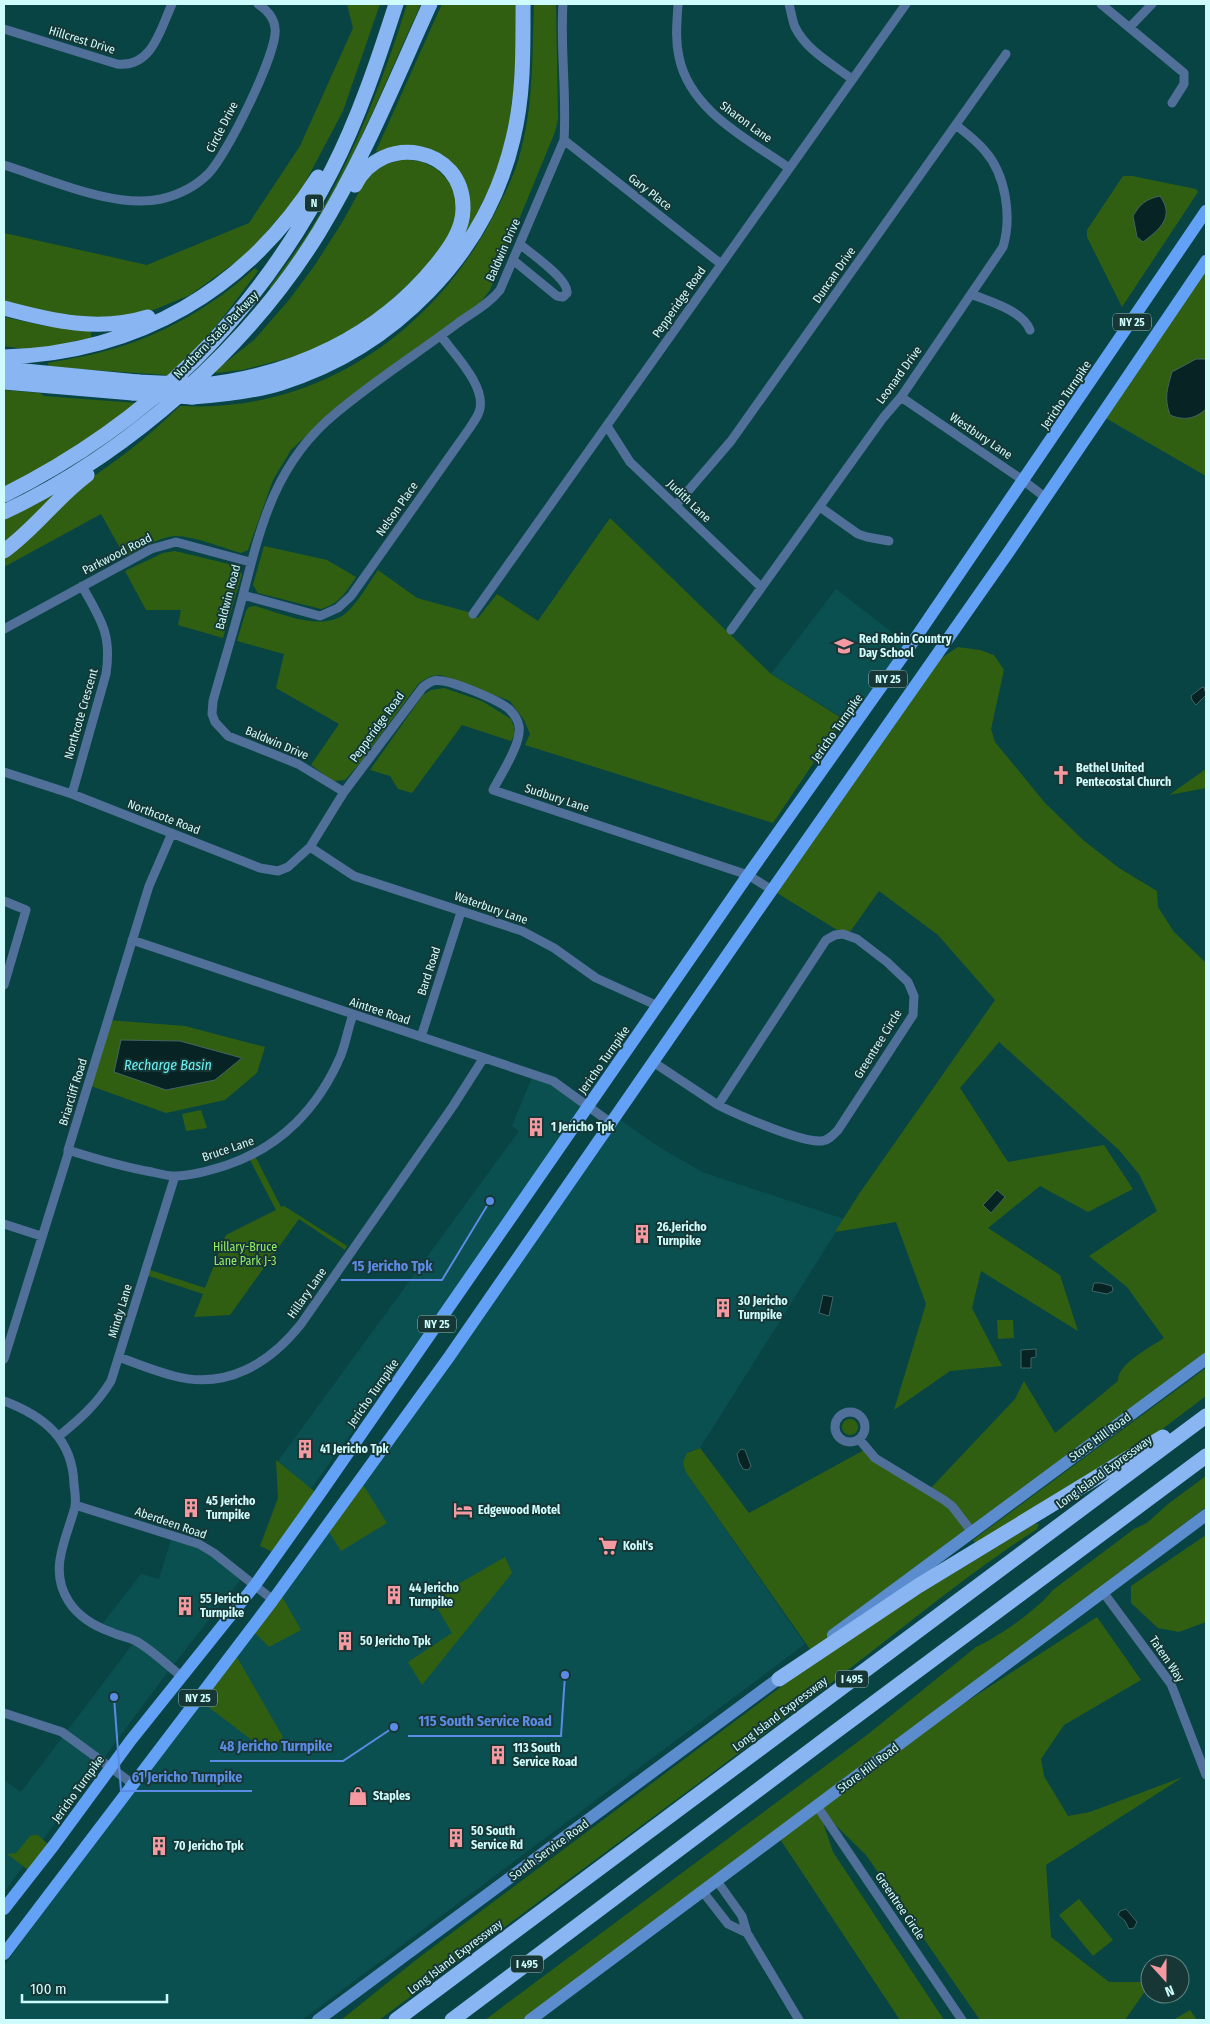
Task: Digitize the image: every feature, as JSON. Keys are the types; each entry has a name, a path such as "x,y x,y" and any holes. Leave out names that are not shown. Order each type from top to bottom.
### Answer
{"highway":[{"path":"4,357 47,354 91,346 150,325 197,300 226,280 260,251 284,224 327,162 366,70 387,4"},
{"name":"Northern State Parkway","path":"4,495 72,457 149,403 194,360 244,306 296,233 332,170 360,106 383,46 396,4"},
{"name":"Northern State Parkway","path":"4,512 80,470 129,436 184,390 243,332 290,275 319,232 366,145 430,4"},
{"path":"4,370 192,397 219,395 265,387 306,374 330,364 362,346 395,323 439,282 477,227 495,192 508,159 518,121 522,84 523,4"},
{"path":"4,382 136,388 203,385 251,378 303,362 343,343 386,314 422,281 454,239 460,227 463,203 460,186 450,170 429,156 408,152 393,153 376,160 362,173 351,192 319,232"},
{"path":"4,308 41,319 65,323 114,324 137,321 197,300"},
{"path":"4,551 28,532 69,490 106,461 129,436"},
{"path":"779,1678 918,1586 1206,1409"},
{"name":"Long Island Expressway","path":"396,2020 1206,1416"},
{"name":"I 495","path":"452,2020 1206,1456"},
{"path":"461,2020 520,1970"}],"main road":[{"name":"Jericho Turnpike","path":"4,1909 54,1845 110,1767 255,1585 325,1487 748,875 855,727 1206,211"},
{"name":"NY 25","path":"4,1954 273,1600 453,1351 1046,498 1206,261"},
{"name":"Store Hill Road","path":"779,1678 846,1625 1206,1358"},
{"name":"Store Hill Road","path":"530,2020 1206,1515"},
{"name":"South Service Road","path":"318,2020 779,1678"}],"street":[{"name":"Hillcrest Drive","path":"4,29 117,64 134,64 145,58 152,50 172,4"},
{"name":"Circle Drive","path":"4,165 104,197 125,201 142,202 163,198 181,192 200,181 221,158 236,132 273,48 275,27 271,15 258,4"},
{"name":"Baldwin Drive","path":"285,471 302,446 336,412 498,293 564,140 566,118 562,35 563,4"},
{"name":"Sharon Lane","path":"678,4 676,40 679,58 688,82 704,105 720,120 789,168"},
{"path":"789,4 794,25 803,41 816,53 852,79"},
{"name":"Pepperidge Road","path":"473,614 906,4"},
{"path":"1101,4 1184,73 1184,84 1172,103"},
{"path":"1130,27 1152,4"},
{"name":"Duncan Drive","path":"676,505 731,441 1006,54"},
{"name":"Leonard Drive","path":"731,630 883,418 901,397 1003,247 1007,226 1003,190 998,171 985,151 956,125"},
{"name":"Gary Place","path":"564,140 721,264"},
{"path":"513,260 557,296 563,296 568,293 568,287 561,278 520,244"},
{"path":"971,294 1020,316 1027,323 1030,330"},
{"name":"Nelson Place","path":"243,595 320,616 338,608 351,596 469,429 479,411 481,398 478,387 441,336"},
{"name":"Westbury Lane","path":"901,397 1046,498"},
{"name":"Judith Lane","path":"607,426 630,462 761,587"},
{"name":"Baldwin Road","path":"221,731 212,714 213,701 243,595 250,562 271,499 285,471"},
{"path":"820,507 858,534 889,540"},
{"name":"Parkwood Road","path":"4,629 151,549 169,543 190,545 250,562"},
{"name":"Northcote Crescent","path":"72,794 106,674 109,656 108,641 103,623 82,586"},
{"name":"Pepperidge Road","path":"344,792 370,760 410,702 423,687 434,681"},
{"name":"Sudbury Lane","path":"434,681 449,683 492,700 508,709 514,716 519,726 517,742 494,790 748,875 772,890"},
{"name":"Baldwin Drive","path":"221,731 228,736 298,764 344,792"},
{"name":"Northcote Road","path":"4,772 72,794 271,870 278,871 288,867 310,847"},
{"path":"310,847 344,792"},
{"name":"Briarcliff Road","path":"4,1359 149,886 172,833"},
{"name":"Waterbury Lane","path":"310,847 354,876 522,931 543,941 596,978 658,1006"},
{"path":"4,901 26,910 4,985"},
{"name":"Bard Road","path":"421,1037 461,912"},
{"name":"Greentree Circle","path":"653,1062 718,1105 740,1116 802,1138 817,1141 828,1139 838,1130 913,1015 914,996 908,982 857,939 843,934 826,940 718,1105"},
{"name":"Aintree Road","path":"132,940 553,1081 587,1108 611,1123"},
{"name":"Bruce Lane","path":"68,1150 126,1167 175,1176 212,1170 265,1149 287,1132 310,1109 326,1085 341,1054 353,1015"},
{"name":"Hillary Lane","path":"119,1358 175,1376 208,1379 224,1377 248,1370 277,1351 301,1324 453,1106 483,1058"},
{"name":"Mindy Lane","path":"59,1436 101,1398 111,1381 175,1176"},
{"path":"4,1224 41,1236"},
{"path":"4,1401 36,1416 59,1436 74,1472 75,1505 58,1560 58,1574 68,1601 89,1622 138,1642 181,1676"},
{"path":"859,1439 882,1462 952,1506 972,1532"},
{"name":"Aberdeen Road","path":"75,1505 198,1544 212,1551 273,1600"},
{"name":"Tatem Way","path":"1102,1592 1171,1684 1206,1776"},
{"path":"4,1712 62,1732 132,1784"},
{"name":"Greentree Circle","path":"817,1806 962,2020"},
{"path":"716,1881 742,1916 747,1933 799,2020"},
{"path":"703,1892 728,1924 747,1933"}],"shaded area":[{"path":"836,589 906,643 851,723 771,674"},
{"path":"533,1075 553,1081 587,1108 310,1490 278,1461 519,1131 512,1126"},
{"path":"615,1116 656,1145 702,1172 844,1219 700,1448 690,1451 683,1462 685,1471 805,1644 302,2020 4,2020 4,1966"},
{"path":"172,1536 216,1557 241,1579 167,1673 4,1892 4,1780 21,1792 135,1641 100,1627 141,1574 159,1579"}],"green space":[{"path":"347,4 380,4 343,111 298,196 247,254 190,295 141,315 88,320 47,315 4,301 4,233 147,265 249,223 300,146 353,28"},
{"path":"407,4 421,4 349,162 322,213 298,252 271,288 269,288 315,222 347,162 380,84"},
{"path":"442,4 515,4 518,59 506,144 492,182 472,224 448,261 468,211 441,156 382,153 376,151"},
{"path":"534,4 556,4 558,119 555,132 490,290 480,303 329,415 291,450 273,480 248,550 241,553 200,540 176,536 156,541 125,557 101,514 4,567 4,558 25,543 79,488 137,444 180,406 229,405 275,397 319,382 360,361 398,334 432,303 462,266 488,226 503,198 515,169 528,114 532,77"},
{"path":"404,159 423,162 438,170 450,183 457,197 458,214 452,233 419,275 381,309 337,339 304,354 242,370 216,373 215,371 255,339 289,300 315,265 343,221 366,179 383,165"},
{"path":"1123,176 1132,176 1196,189 1198,192 1122,307 1087,237 1087,230"},
{"path":"1206,261 1206,476 1102,416"},
{"path":"255,268 258,271 210,333 189,357 139,404 74,451 4,490 4,390 40,393 44,396 136,403 166,375 49,367 48,363 109,350 168,328 205,307"},
{"path":"4,317 45,326 91,330 91,338 40,348 4,347"},
{"path":"64,488 4,546 4,520"},
{"path":"610,518 771,674 843,719 773,823 525,745 530,734 524,720 510,701 441,675 431,676 419,683 360,763 345,780 333,781 311,765 339,724 276,688 284,654 237,641 249,607 255,606 313,621 335,619 345,614 354,604 378,570 417,598 468,612 478,618 497,594 538,621"},
{"path":"264,546 327,560 356,577 337,601 321,609 258,593 253,585"},
{"path":"175,551 237,566 242,574 223,638 178,625 181,610 146,610 125,571 163,553"},
{"path":"958,647 980,650 994,655 1004,670 991,729 995,742 1045,803 1083,840 1119,868 1157,891 1158,907 1174,932 1206,963 1206,1359 812,1652 685,1471 683,1462 687,1453 700,1448 749,1513 866,1449 929,1490 1015,1399 1024,1381 1055,1433 1118,1381 1123,1368 1129,1362 1164,1338 1127,1287 1089,1256 1157,1211 1139,1174 1119,1150 999,1042 960,1088 1008,1162 1104,1145 1133,1189 1088,1212 1040,1186 988,1228 1060,1275 1078,1331 981,1271 972,1308 1002,1366 950,1371 894,1410 926,1304 896,1222 835,1232 859,1194 995,1000 938,935 879,891 847,936 772,890 928,667"},
{"path":"444,688 482,701 511,719 515,734 511,741 462,725 412,793 398,789 390,776 370,770 423,695 431,690"},
{"path":"1206,769 1206,788 1169,795"},
{"path":"108,1020 185,1026 265,1047 257,1073 225,1100 166,1113 88,1085"},
{"path":"201,1110 207,1128 186,1131 182,1114"},
{"name":"Hillary-Bruce Lane Park J-3","path":"255,1156 281,1207 284,1206 347,1246 345,1250 299,1219 230,1315 194,1317 203,1294 146,1275 147,1269 205,1288 226,1235 276,1210 249,1158"},
{"path":"997,1320 1013,1320 1014,1338 998,1339"},
{"path":"1206,1368 1206,1396 1157,1433 976,1543 973,1540"},
{"path":"850,1419 858,1427 850,1435 842,1427"},
{"path":"276,1460 319,1495 277,1554 260,1546 278,1498"},
{"path":"1206,1476 1206,1507 1095,1592 522,2020 485,2020 867,1735 976,1647 1018,1622 1038,1606 1053,1590 1134,1529 1147,1523 1168,1504"},
{"path":"360,1480 387,1523 341,1551 326,1527"},
{"path":"1035,1524 1039,1524 1037,1529 956,1586 659,1813 379,2020 341,2020 421,1956 814,1662 873,1622"},
{"path":"1206,1535 1206,1622 1179,1632 1158,1628 1131,1603 1131,1586"},
{"path":"505,1557 512,1573 422,1685 408,1662 452,1633 432,1599"},
{"path":"280,1593 301,1630 269,1647 251,1629"},
{"path":"1097,1617 1141,1680 1064,1725 1041,1759 1044,1776 1068,1816 1090,1812 1183,1777 1046,1865 1051,1937 1109,1982 1140,1982 1140,1998 1125,2020 980,2020 866,1855 818,1808 833,1852 944,2020 900,2020 778,1836 892,1750"},
{"path":"234,1652 283,1737 270,1754 198,1699"},
{"path":"38,1835 52,1848 32,1873 7,1854 16,1853 30,1836"},
{"path":"1079,1899 1113,1940 1093,1956 1059,1915"},
{"path":"1190,2010 1197,2020 1173,2020"}],"water":[{"path":"1160,196 1166,210 1164,222 1143,242 1137,237 1133,216 1144,203"},
{"path":"1196,359 1206,359 1206,409 1198,415 1189,418 1170,415 1167,393 1172,372"},
{"path":"1204,687 1206,695 1196,705 1191,696"},
{"name":"Recharge Basin","path":"121,1040 180,1041 242,1058 215,1080 166,1090 114,1072"},
{"path":"997,1190 1005,1197 991,1213 983,1205"},
{"path":"1094,1283 1112,1286 1113,1291 1107,1294 1092,1291"},
{"path":"823,1295 833,1297 829,1316 819,1313"},
{"path":"1036,1349 1036,1357 1031,1358 1031,1368 1021,1368 1021,1350"},
{"path":"741,1449 745,1450 751,1466 748,1470 743,1469 739,1462 737,1454"},
{"path":"1126,1909 1137,1922 1134,1928 1129,1929 1125,1921 1118,1915 1120,1911"}],"place":[{"name":"Red Robin Country Day School","path":"844,646"},
{"name":"Bethel United Pentecostal Church","path":"1061,775"},
{"name":"1 Jericho Tpk","path":"536,1127"},
{"name":"15 Jericho Tpk","path":"490,1201"},
{"name":"26.Jericho Turnpike","path":"642,1234"},
{"name":"30 Jericho Turnpike","path":"723,1308"},
{"name":"41 Jericho Tpk","path":"305,1449"},
{"name":"45 Jericho Turnpike","path":"191,1508"},
{"name":"Edgewood Motel","path":"463,1510"},
{"name":"Kohl's","path":"608,1546"},
{"name":"44 Jericho Turnpike","path":"394,1595"},
{"name":"55 Jericho Turnpike","path":"185,1606"},
{"name":"50 Jericho Tpk","path":"345,1641"},
{"name":"115 South Service Road","path":"565,1675"},
{"name":"61 Jericho Turnpike","path":"114,1697"},
{"name":"48 Jericho Turnpike","path":"394,1727"},
{"name":"113 South Service Road","path":"498,1755"},
{"name":"Staples","path":"358,1796"},
{"name":"50 South Service Rd","path":"456,1838"},
{"name":"70 Jericho Tpk","path":"159,1846"}]}
